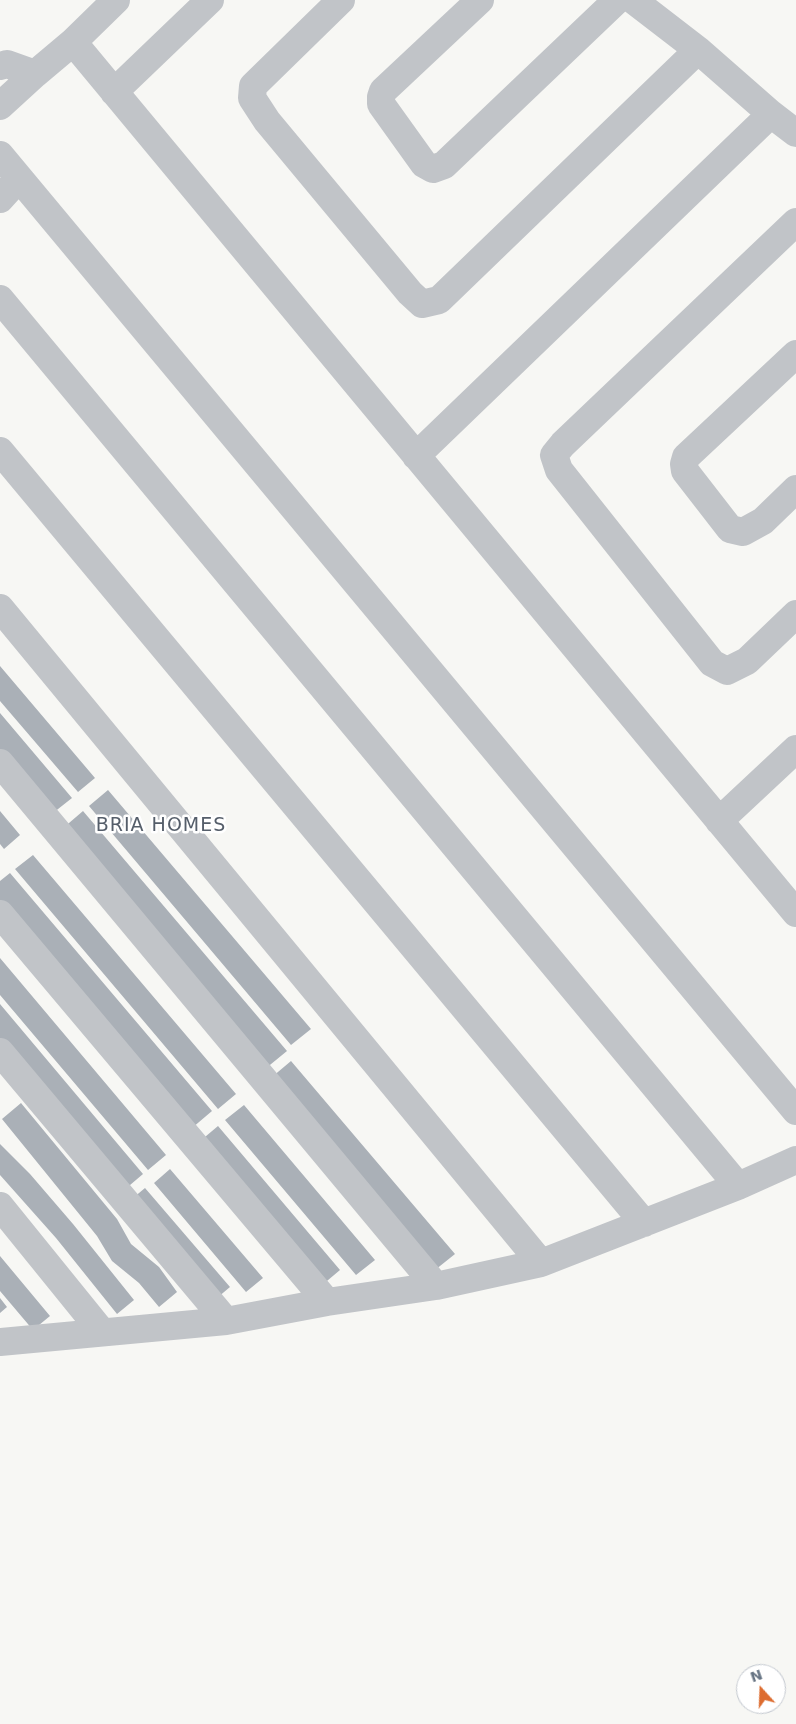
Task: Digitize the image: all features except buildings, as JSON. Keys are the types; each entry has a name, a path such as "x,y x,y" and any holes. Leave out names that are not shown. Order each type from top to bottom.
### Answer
{"street":[{"path":"0,106 73,42 116,0"},
{"path":"114,92 210,0"},
{"path":"340,0 252,86 252,98 267,121 410,293 422,304 439,300 698,50"},
{"path":"480,0 383,91 380,97 381,104 424,164 433,169 444,165 617,0"},
{"path":"633,0 698,50 771,114 796,133"},
{"path":"73,42 796,913"},
{"path":"0,66 7,64 35,74"},
{"path":"416,456 771,114"},
{"path":"0,155 796,1111"},
{"path":"0,199 19,178"},
{"path":"796,222 554,455 559,470 712,663 727,671 747,661 796,614"},
{"path":"0,299 738,1186"},
{"path":"796,354 686,457 684,464 685,470 730,528 743,532 763,521 796,489"},
{"path":"0,451 644,1223"},
{"path":"0,608 541,1263"},
{"path":"719,821 796,749"},
{"path":"0,763 436,1286"},
{"path":"0,914 327,1302"},
{"path":"0,1052 226,1321"},
{"path":"0,1342 226,1321 327,1302 436,1286 541,1263 738,1186 796,1160"},
{"path":"0,1206 102,1332"}],"district":[{"name":"BRIA HOMES","path":"161,826"}]}
